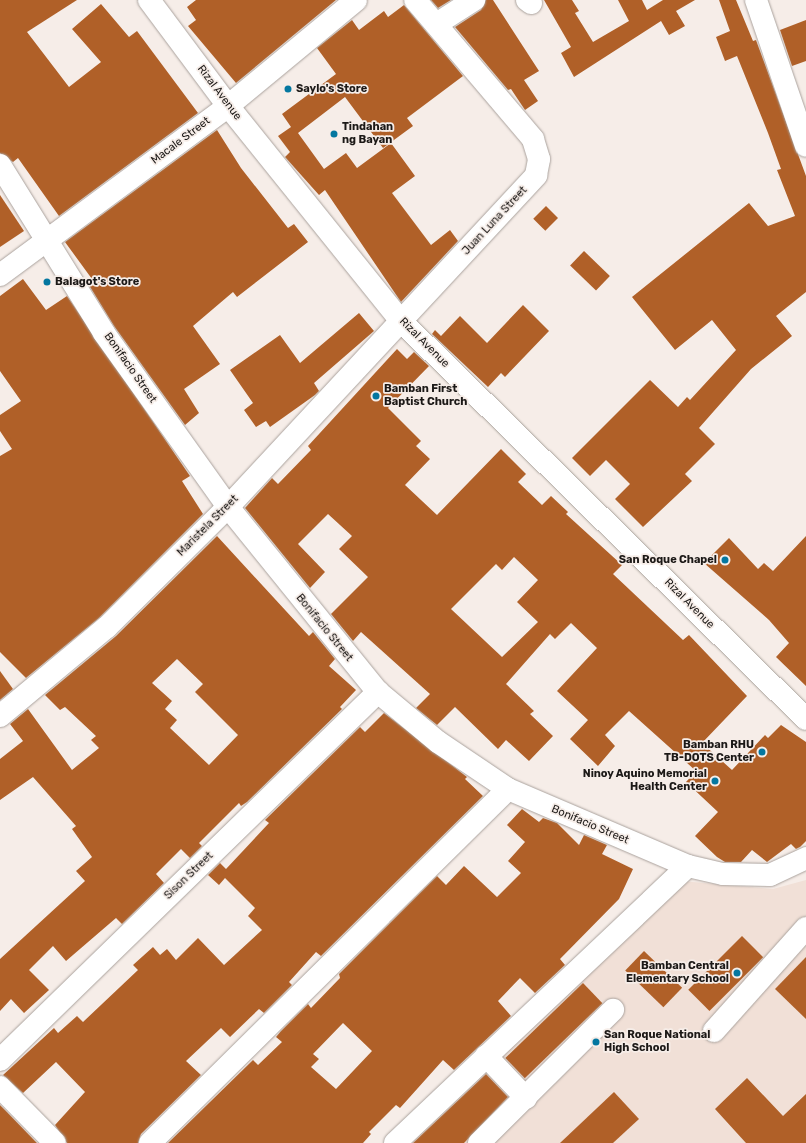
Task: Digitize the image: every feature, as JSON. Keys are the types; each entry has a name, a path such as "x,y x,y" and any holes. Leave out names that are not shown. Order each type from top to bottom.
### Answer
{"street":[{"name":"Rizal Avenue","path":"150,0 228,106 400,320 806,719"},
{"name":"Macale Street","path":"0,275 228,106 356,0"},
{"name":"Juan Luna Street","path":"400,320 523,194 536,175 539,159 533,139 438,23 415,0"},
{"path":"438,23 474,0"},
{"path":"756,0 806,146"},
{"name":"Bonifacio Street","path":"0,165 45,242 104,333 228,507 378,692 438,742 508,789 688,866 723,874 770,875 806,858"},
{"name":"Maristela Street","path":"0,716 107,627 228,507 400,320"},
{"name":"Sison Street","path":"0,1060 378,692"},
{"path":"150,1143 508,789"},
{"path":"395,1143 688,866"},
{"path":"714,1032 806,928"},
{"path":"480,1143 613,1010"},
{"path":"486,1056 526,1098"},
{"path":"0,1087 55,1143"}],"shaded area":[{"path":"806,880 806,1143 407,1143 681,881 773,889"}],"building":[{"path":"0,0 77,0 27,32 69,87 101,62 72,29 101,4 129,37 137,31 198,113 59,216 18,158 13,162 0,153"},
{"path":"196,0 336,0 236,83 188,26 196,20 187,7"},
{"path":"431,0 451,0 438,8"},
{"path":"486,0 493,0 539,71 524,80 538,101 525,110 511,89 508,90 455,27 481,10"},
{"path":"544,0 572,0 579,11 575,13 593,42 629,21 618,0 642,0 647,10 663,0 695,0 676,11 685,26 669,35 661,21 574,77 561,53 571,47"},
{"path":"719,0 736,0 753,41 756,40 806,176 806,292 776,316 792,336 751,369 699,428 715,444 685,474 692,481 643,527 615,499 630,484 606,460 590,476 572,458 650,380 678,407 687,397 690,400 736,350 712,320 675,350 632,297 749,203 768,226 795,216 777,170 781,169 768,133 737,56 725,61 716,37 730,31"},
{"path":"404,5 463,76 407,118 413,126 383,148 345,97 298,133 324,169 346,153 357,168 391,143 415,176 392,193 431,245 450,230 458,241 401,302 325,190 319,195 285,157 290,152 278,136 291,127 282,114 336,74 317,48 352,20 359,30 384,11 388,17"},
{"path":"806,20 806,61 792,66 780,30"},
{"path":"217,130 241,168 288,228 294,224 308,242 237,297 233,292 193,326 220,364 184,389 199,413 185,425 114,326 87,282 92,279 65,242"},
{"path":"0,195 24,231 0,247"},
{"path":"546,206 558,218 545,231 533,219"},
{"path":"584,251 610,276 596,290 570,265"},
{"path":"23,279 46,310 67,296 190,476 182,481 203,514 99,618 26,678 0,652 0,456 12,449 0,431 0,415 21,401 0,371 0,296"},
{"path":"523,305 549,331 505,377 501,373 488,387 432,334 435,330 441,336 460,316 487,343"},
{"path":"359,313 374,331 314,383 319,391 315,395 270,427 266,421 256,427 244,410 253,403 230,370 280,335 300,363"},
{"path":"397,349 407,359 414,352 429,366 388,408 421,441 416,446 430,459 405,485 437,515 501,449 526,474 518,482 542,505 551,496 568,512 566,514 622,565 613,574 683,640 689,635 747,696 702,743 732,770 765,735 768,738 781,725 806,742 806,841 796,849 791,844 767,862 752,850 741,862 725,862 717,857 695,836 718,812 686,782 696,771 629,711 605,735 615,746 598,766 570,739 588,720 557,691 597,648 571,623 555,639 550,634 506,684 534,711 530,714 553,736 529,761 506,740 498,749 455,707 437,725 416,708 430,694 361,632 353,641 331,614 368,577 339,549 352,536 328,514 298,544 325,572 310,588 245,508 272,478 278,484 311,450 308,446","holes":["514,557 538,580 517,602 538,622 502,657 451,609 496,564 502,570"]},
{"path":"217,536 309,636 313,632 335,659 329,666 356,690 340,707 342,709 247,802 241,806 239,803 199,843 202,846 190,858 181,849 156,874 164,883 122,924 116,918 66,961 53,946 29,970 49,990 24,1013 11,999 0,1011 0,959 85,881 76,871 92,857 72,829 76,826 33,777 0,800 0,759 23,741 10,724 28,709 72,770 99,748 91,740 96,736 65,707 60,710 45,695 116,636","holes":["177,659 203,684 195,692 238,735 209,765 170,728 177,720 165,709 172,701 152,683"]},
{"path":"806,536 806,686 776,657 789,643 769,620 704,563 729,538 758,569 764,563 773,571"},
{"path":"0,671 13,689 0,700"},
{"path":"384,713 467,777 465,779 483,796 321,956 316,952 289,982 292,985 264,1013 259,1009 230,1037 221,1028 186,1061 201,1075 141,1134 138,1143 67,1143 55,1125 85,1092 56,1062 23,1093 3,1075 54,1028 58,1033 77,1016 83,1022 138,970 133,965 153,947 160,955 167,949 176,960 198,938 224,965 262,930 248,916 255,908 225,878 219,885 208,875 220,863 226,869 269,823 265,820 360,727 365,732"},
{"path":"522,809 539,822 543,818 557,823 579,845 584,835 607,845 602,854 633,869 619,899 560,959 565,965 535,993 520,978 498,1001 511,1016 454,1070 443,1060 400,1108 396,1105 369,1132 371,1134 363,1143 168,1143 253,1060 258,1065 282,1042 276,1037 281,1031 308,1004 311,1008 340,978 339,974 437,876 446,885 464,866 497,897 521,873 508,861 525,842 507,825","holes":["343,1023 372,1051 336,1089 311,1067 319,1059 313,1054"]},
{"path":"742,936 763,957 709,1011 688,990"},
{"path":"644,951 682,988 663,1007 625,970"},
{"path":"806,957 806,1019 775,989"},
{"path":"583,983 602,1003 525,1078 505,1058"},
{"path":"486,1074 508,1097 464,1143 413,1143"},
{"path":"747,1078 783,1116 806,1094 806,1143 746,1143 715,1109"},
{"path":"614,1092 639,1119 613,1143 560,1143"},
{"path":"0,1105 5,1110 37,1143 0,1143"}],"place":[{"name":"Saylo's Store","path":"288,89"},
{"name":"Tindahan ng Bayan","path":"334,134"},
{"name":"Balagot's Store","path":"47,282"},
{"name":"Bamban First Baptist Church","path":"376,396"},
{"name":"San Roque Chapel","path":"725,560"},
{"name":"Bamban RHU TB-DOTS Center","path":"762,752"},
{"name":"Ninoy Aquino Memorial Health Center","path":"715,781"},
{"name":"Bamban Central Elementary School","path":"737,973"},
{"name":"San Roque National High School","path":"596,1042"}]}
